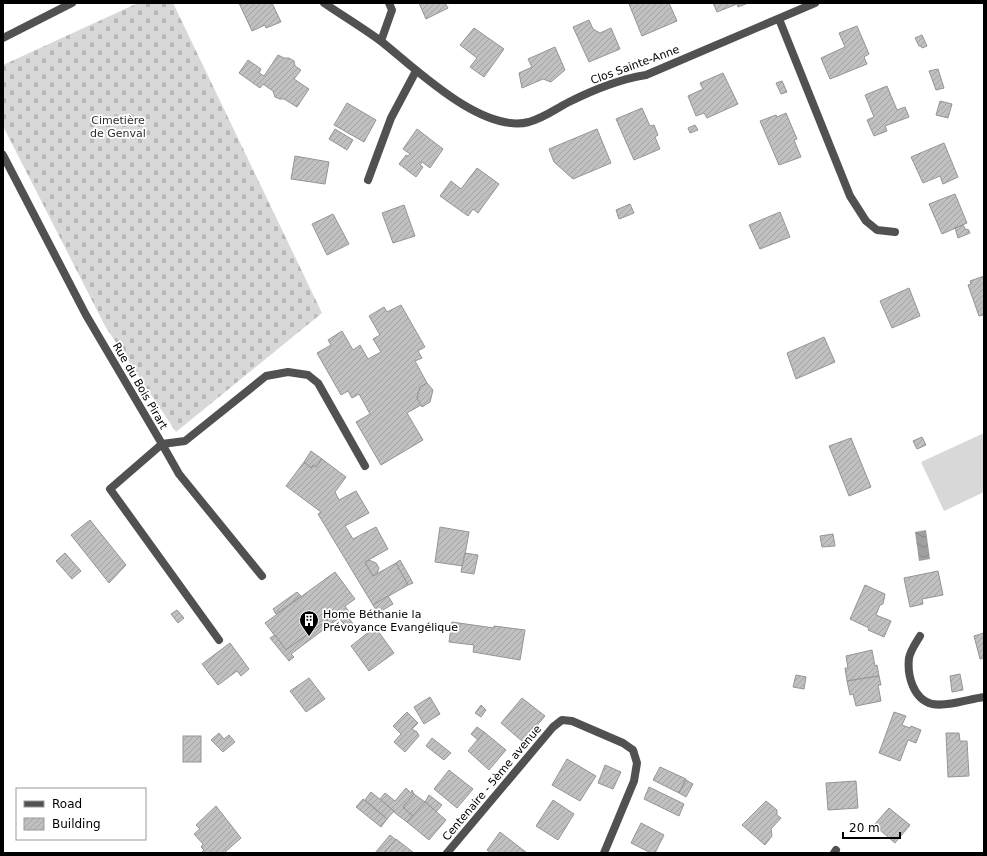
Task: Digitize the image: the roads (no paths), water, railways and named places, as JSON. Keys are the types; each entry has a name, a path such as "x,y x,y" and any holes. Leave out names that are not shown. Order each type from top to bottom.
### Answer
{"street":[{"path":"3,38 63,5 72,3"},
{"name":"Clos Sainte-Anne","path":"324,3 381,41 416,71 458,101 483,115 507,123 527,122 546,117 569,102 626,78 646,75 815,3"},
{"path":"381,41 392,10 389,3"},
{"path":"779,19 850,196 866,221 876,230 895,232"},
{"path":"368,180 391,118 416,71"},
{"name":"Rue du Bois Pirart","path":"3,155 86,315 162,444 110,489 219,640"},
{"path":"262,576 179,474 162,444 185,442 266,376 288,372 308,375 318,383 365,466"},
{"path":"920,636 912,648 909,658 911,681 918,695 931,703 942,704 984,697"},
{"name":"Centenaire - 5ème avenue","path":"447,853 553,727 562,720 572,721 623,743 633,750 638,763 634,781 604,853"}],"water":[{"path":"926,530 930,559 919,561 915,532"}],"place":[{"name":"Home Béthanie la Prévoyance Evangélique","path":"309,637"}],"park label":[{"name":"Cimetière de Genval","path":"118,126"}]}
